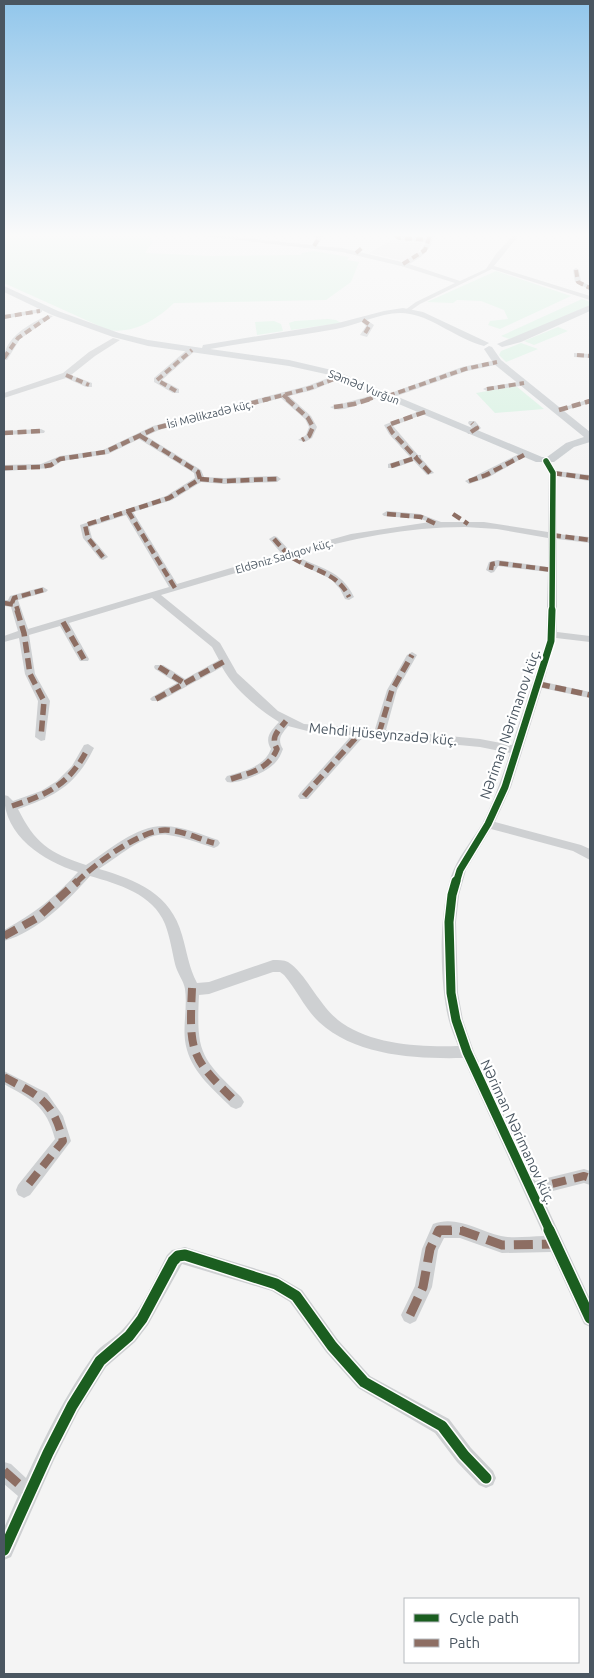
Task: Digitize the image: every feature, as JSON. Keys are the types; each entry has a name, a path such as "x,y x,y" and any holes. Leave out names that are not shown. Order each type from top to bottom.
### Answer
{"main road":[{"path":"45,313 116,340 162,349 192,350 257,337 325,328 396,313"},
{"name":"Səməd Vurğun","path":"56,313 107,333 137,341 297,365 342,376 425,412 472,428 524,455 546,461"},
{"path":"416,313 486,346 497,362 559,410 590,438 570,445 546,461"},
{"path":"486,346 493,341 502,344 518,340 578,313"},
{"path":"247,357 236,352 235,347 241,342 257,337"}],"street":[{"path":"4,317 26,313"},
{"path":"4,358 16,338 30,327 50,316"},
{"path":"363,320 370,326 364,335"},
{"path":"4,396 66,375 92,354 116,340"},
{"path":"176,391 157,380 192,350"},
{"path":"577,355 590,356"},
{"path":"334,407 354,404 457,372 497,362"},
{"path":"66,375 89,385"},
{"name":"İsi Məlikzadə küç.","path":"4,468 51,465 60,459 105,452 156,428 310,388 342,376"},
{"path":"487,389 524,384"},
{"path":"283,395 308,418 313,427 309,436 302,440"},
{"path":"559,410 590,401"},
{"path":"425,412 388,425 392,432 430,473"},
{"path":"4,433 41,431"},
{"name":"İsi Məlikzadə küç.","path":"139,436 198,472 200,479"},
{"path":"469,481 486,475 524,455"},
{"path":"391,466 418,458"},
{"path":"546,461 553,473 590,478"},
{"name":"Nəriman Nərimanov küç.","path":"553,473 552,634 539,684 505,787 488,824 460,870 452,895 449,922 451,993 456,1020 467,1052 590,1318"},
{"path":"103,558 86,534 84,528 86,525 169,498 200,479 211,481 277,479"},
{"path":"128,511 175,588"},
{"path":"387,514 425,518 432,520 438,525"},
{"path":"453,514 468,524"},
{"name":"Eldəniz Sadıqov küç.","path":"4,639 287,554 369,533 438,525 468,524 590,540"},
{"path":"274,539 287,554 334,577 345,585 349,598"},
{"path":"491,570 492,564 498,563 552,570"},
{"path":"41,737 44,701 30,674 24,633 16,606 8,603 14,598 43,590"},
{"name":"Mehdi Hüseynzadə küç.","path":"153,594 174,613 216,645 232,675 274,714 286,721 302,727 319,730 379,733 480,743 516,750"},
{"path":"62,622 84,659"},
{"path":"552,634 590,639"},
{"path":"379,733 392,690 412,655"},
{"path":"156,699 225,661"},
{"path":"160,667 184,683"},
{"path":"539,684 590,695"},
{"path":"231,779 258,770 275,757 277,749 273,742 274,736 286,721"},
{"path":"304,796 361,732"},
{"path":"88,748 74,773 55,788 38,797 8,803 21,828 33,845 53,857 127,884 144,892 159,903 173,926 186,980 192,988 191,1035 195,1053 202,1068 236,1102"},
{"path":"488,824 577,848 590,855"},
{"path":"4,936 36,918 68,892 88,870 139,837 152,831 167,830 214,843"},
{"path":"192,988 200,990 209,988 273,966 283,966 292,974 323,1016 339,1030 360,1039 406,1050 435,1054 467,1052"},
{"path":"4,1077 42,1098 58,1122 64,1140 24,1190"},
{"path":"531,1189 584,1176 590,1178"},
{"path":"410,1314 423,1287 430,1249 439,1230 460,1230 502,1245 557,1244"},
{"path":"4,1550 53,1440 102,1359 116,1349 130,1335 173,1261 178,1256 185,1255 276,1284 296,1296 332,1346 364,1382 442,1426 464,1455 486,1478"},
{"path":"4,1471 29,1492"}],"green space":[{"path":"71,313 162,313 136,328 118,331 108,330"},
{"path":"505,313 534,313 500,329 488,325 490,321 508,319"},
{"path":"551,313 571,313 512,340 501,336"},
{"path":"328,319 341,323 291,330 289,323 295,321"},
{"path":"274,321 281,324 283,331 257,335 255,322"},
{"path":"558,327 568,331 534,345 524,341"},
{"path":"521,343 538,349 506,362 499,355 501,351"},
{"path":"516,386 544,409 495,413 476,393"}],"marked path":[{"path":"4,317 26,313"},
{"path":"4,358 18,338 29,328 50,316"},
{"path":"363,320 370,325 364,335"},
{"path":"176,391 157,380 192,350"},
{"path":"577,355 590,356"},
{"path":"388,396 465,369 497,362"},
{"path":"66,375 89,385"},
{"path":"4,468 41,467 51,465 60,459 105,452 156,428 310,388 342,376"},
{"path":"487,389 524,383"},
{"path":"334,407 354,404 384,394"},
{"path":"283,395 308,418 313,427 309,436 302,440"},
{"path":"559,410 590,401"},
{"path":"425,412 388,425 392,432 430,473"},
{"path":"471,432 477,428 472,423"},
{"path":"4,433 41,431"},
{"path":"103,557 88,538 85,525 169,498 200,479 198,472 139,435"},
{"path":"469,481 486,475 524,455"},
{"path":"391,466 418,457"},
{"path":"553,473 590,478"},
{"path":"200,479 224,481 277,479"},
{"path":"128,511 175,588"},
{"path":"387,514 421,517 438,525"},
{"path":"453,514 468,524"},
{"path":"552,535 590,540"},
{"path":"274,539 293,558 334,577 345,588 349,597"},
{"path":"491,570 492,564 498,563 552,570"},
{"path":"12,603 14,598 43,590"},
{"path":"4,603 16,605 24,633 30,674 44,701 41,737"},
{"path":"63,622 84,659"},
{"path":"379,733 392,690 412,655"},
{"path":"156,699 225,661"},
{"path":"159,667 184,683"},
{"path":"539,684 590,695"},
{"path":"231,779 252,772 265,766 270,761 277,749 273,742 274,736 286,721"},
{"path":"304,796 361,732"},
{"path":"12,806 54,789 68,779 88,748"},
{"path":"4,936 37,918 68,892 88,870 139,837 153,831 167,830 214,843"},
{"path":"192,988 191,1030 194,1050 207,1073 236,1102"},
{"path":"4,1077 42,1098 58,1121 63,1141 24,1190"},
{"path":"531,1189 584,1176 590,1178"},
{"path":"410,1315 423,1287 430,1249 439,1230 460,1230 502,1245 557,1244"},
{"path":"4,1471 29,1493"}],"cycle path":[{"path":"546,461 553,473 551,641 505,787 488,824 460,870 452,895 449,922 451,993 456,1020 467,1052 590,1318"},
{"path":"4,1550 59,1429 85,1383 103,1357 126,1339 136,1328 173,1261 178,1256 185,1255 276,1284 296,1296 332,1346 364,1382 442,1426 464,1455 486,1478"}]}
